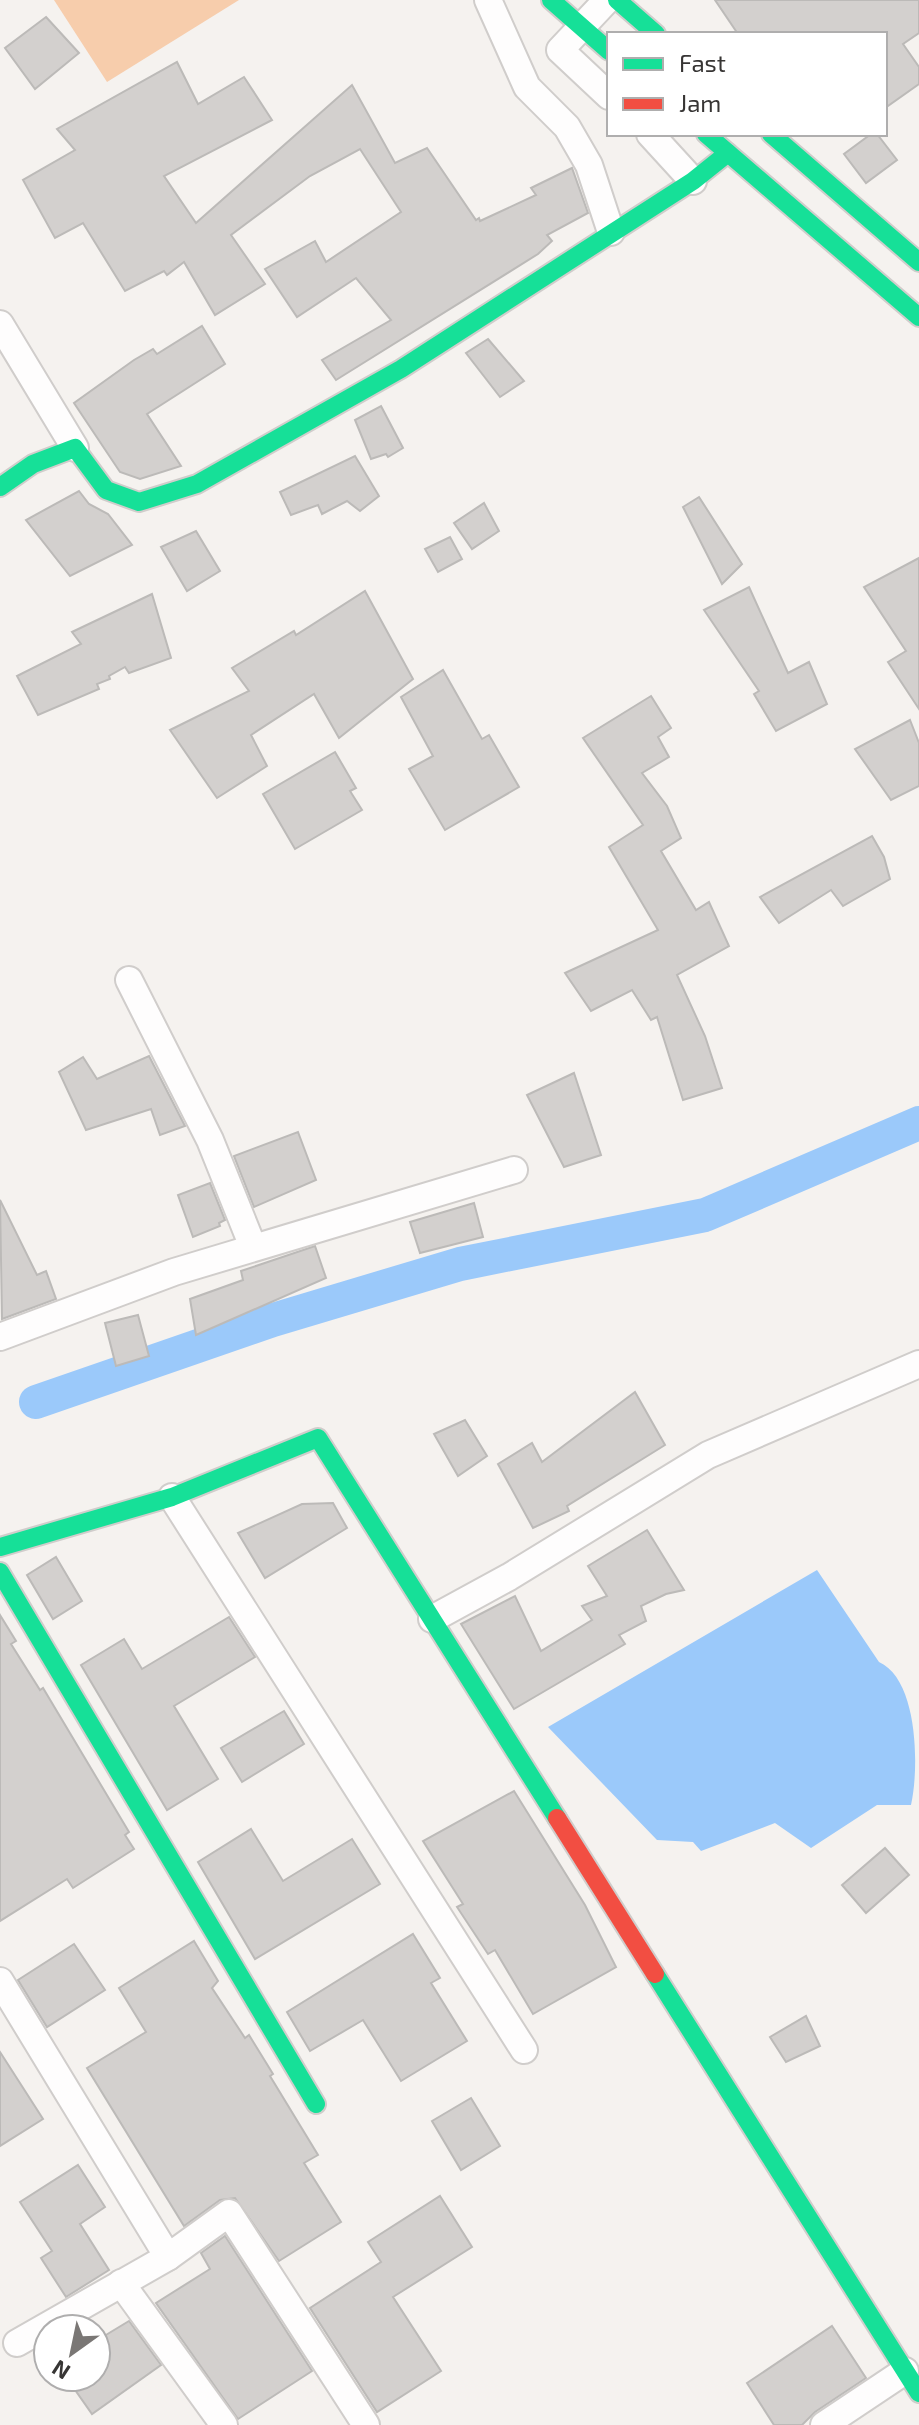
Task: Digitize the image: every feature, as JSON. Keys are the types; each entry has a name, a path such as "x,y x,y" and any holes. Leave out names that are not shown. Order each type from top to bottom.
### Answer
{"street":[{"path":"488,0 527,87 567,127 589,165 611,232"},
{"path":"551,0 607,49"},
{"path":"607,0 579,26 560,50 607,94"},
{"path":"617,0 654,32"},
{"path":"652,136 693,181"},
{"path":"708,136 919,317"},
{"path":"773,136 919,262"},
{"path":"0,324 75,448 106,490 139,502 197,484 401,369 693,181 728,153"},
{"path":"0,487 33,464 75,448"},
{"path":"129,980 210,1140 253,1247"},
{"path":"0,1337 174,1272 514,1170"},
{"path":"432,1619 509,1577 708,1455 919,1364"},
{"path":"0,1547 172,1497 318,1438 912,2382 824,2425"},
{"path":"172,1497 524,2050"},
{"path":"0,1572 316,2104"},
{"path":"0,1981 168,2257"},
{"path":"17,2343 168,2257 229,2213 366,2425"},
{"path":"121,2283 224,2425"}],"shaded area":[{"path":"54,0 239,0 107,82"}],"water":[{"path":"817,1570 879,1662 892,1672 902,1687 909,1706 915,1749 911,1805 877,1805 811,1848 775,1823 701,1851 693,1842 657,1840 548,1727"}],"building":[{"path":"715,0 919,0 919,33 903,44 919,67 919,84 887,107 887,32 737,32"},
{"path":"46,17 79,53 35,89 5,48"},
{"path":"177,62 198,104 244,77 272,120 164,176 196,223 352,85 395,163 427,148 476,220 479,218 480,221 536,195 531,188 572,168 588,213 547,235 552,241 538,254 336,380 322,360 391,320 356,278 297,317 265,269 315,241 326,262 401,212 360,149 310,176 231,235 265,284 215,315 184,262 167,275 164,271 125,291 83,223 55,238 23,180 75,150 57,129"},
{"path":"868,136 879,136 897,160 866,183 844,154"},
{"path":"202,326 225,364 147,414 181,466 140,479 120,472 74,403 134,360 153,349 157,354"},
{"path":"488,339 524,381 500,397 466,353"},
{"path":"381,406 403,448 388,457 386,454 371,459 355,420"},
{"path":"355,456 379,496 360,511 347,501 322,514 318,505 291,515 280,492"},
{"path":"79,491 89,504 108,514 132,545 70,576 26,520"},
{"path":"699,497 742,564 722,584 683,507"},
{"path":"484,503 499,531 472,549 454,523"},
{"path":"196,531 220,571 187,591 161,547"},
{"path":"450,537 462,559 438,572 425,549"},
{"path":"919,558 919,709 888,662 906,651 864,587"},
{"path":"749,587 788,673 809,662 827,704 776,731 754,694 759,691 704,610"},
{"path":"365,591 413,679 339,738 314,694 251,735 267,766 217,798 170,730 249,691 232,668 294,631 296,635"},
{"path":"152,594 171,658 129,673 125,667 109,676 110,679 97,684 99,689 38,715 17,676 81,644 72,632"},
{"path":"443,670 482,739 489,735 519,787 445,830 409,769 433,756 401,697"},
{"path":"651,696 671,728 658,737 669,757 642,773 667,806 681,838 661,851 696,910 709,902 729,946 677,975 705,1036 722,1088 683,1100 657,1017 651,1020 632,990 591,1011 565,973 658,930 609,847 643,825 583,738"},
{"path":"910,720 919,743 919,786 891,800 855,749"},
{"path":"335,752 356,788 350,791 362,810 295,849 263,794"},
{"path":"872,836 884,857 890,879 843,906 831,890 779,923 760,897"},
{"path":"149,1056 185,1126 160,1135 151,1109 86,1130 59,1072 83,1057 97,1079"},
{"path":"574,1073 601,1155 564,1167 527,1095"},
{"path":"298,1132 316,1180 254,1207 234,1156"},
{"path":"210,1183 225,1220 219,1223 220,1226 193,1237 178,1195"},
{"path":"0,1200 37,1275 46,1271 56,1299 2,1319"},
{"path":"474,1203 483,1237 420,1253 410,1222"},
{"path":"315,1246 326,1278 196,1335 190,1299 243,1280 241,1271"},
{"path":"138,1315 149,1356 116,1366 105,1323"},
{"path":"635,1392 665,1445 567,1506 569,1511 533,1528 498,1464 532,1443 542,1462"},
{"path":"465,1420 487,1456 458,1476 434,1434"},
{"path":"333,1503 347,1528 265,1578 238,1533 302,1504"},
{"path":"647,1530 684,1590 666,1594 641,1606 646,1621 619,1635 625,1644 514,1709 461,1624 515,1596 541,1651 592,1620 582,1606 607,1596 588,1566"},
{"path":"56,1557 82,1601 53,1619 27,1575"},
{"path":"0,1615 16,1641 11,1644 40,1690 43,1688 129,1832 125,1835 134,1849 73,1888 67,1879 0,1921"},
{"path":"229,1617 255,1657 174,1706 218,1779 167,1810 81,1665 124,1639 142,1669"},
{"path":"284,1711 304,1744 242,1782 221,1748"},
{"path":"514,1791 585,1905 616,1967 533,2014 495,1950 488,1954 457,1907 463,1904 423,1841"},
{"path":"251,1829 283,1881 352,1839 380,1884 255,1959 198,1862"},
{"path":"885,1848 909,1875 866,1913 842,1885"},
{"path":"413,1934 440,1978 431,1983 467,2041 401,2081 363,2020 310,2051 287,2012"},
{"path":"194,1941 218,1981 212,1988 245,2038 249,2035 318,2155 304,2163 341,2222 279,2261 235,2198 220,2200 184,2226 87,2068 146,2032 119,1988"},
{"path":"74,1944 105,1990 47,2027 18,1980"},
{"path":"806,2016 820,2046 786,2062 770,2037"},
{"path":"0,2052 43,2119 0,2146"},
{"path":"471,2098 500,2146 461,2170 432,2121"},
{"path":"78,2165 105,2207 80,2224 109,2270 66,2297 41,2258 52,2251 20,2202"},
{"path":"440,2196 472,2247 393,2297 441,2371 377,2412 310,2308 381,2262 368,2242"},
{"path":"225,2236 312,2371 238,2419 156,2303 210,2269 201,2253"},
{"path":"129,2321 161,2365 92,2414 77,2393 112,2393 112,2331"},
{"path":"832,2326 866,2378 815,2412 802,2425 774,2425 747,2383"}],"waterway":[{"path":"36,1402 273,1320 460,1264 705,1215 919,1123"}],"traffic: fast":[{"path":"551,0 607,49"},
{"path":"617,0 654,32"},
{"path":"708,136 919,317"},
{"path":"773,136 919,262"},
{"path":"0,487 33,464 75,448 106,490 139,502 197,484 401,369 693,181 728,153"},
{"path":"0,1547 172,1497 318,1438 557,1818"},
{"path":"0,1572 316,2104"},
{"path":"655,1974 919,2393"}],"traffic: jam":[{"path":"557,1818 655,1974"}]}
